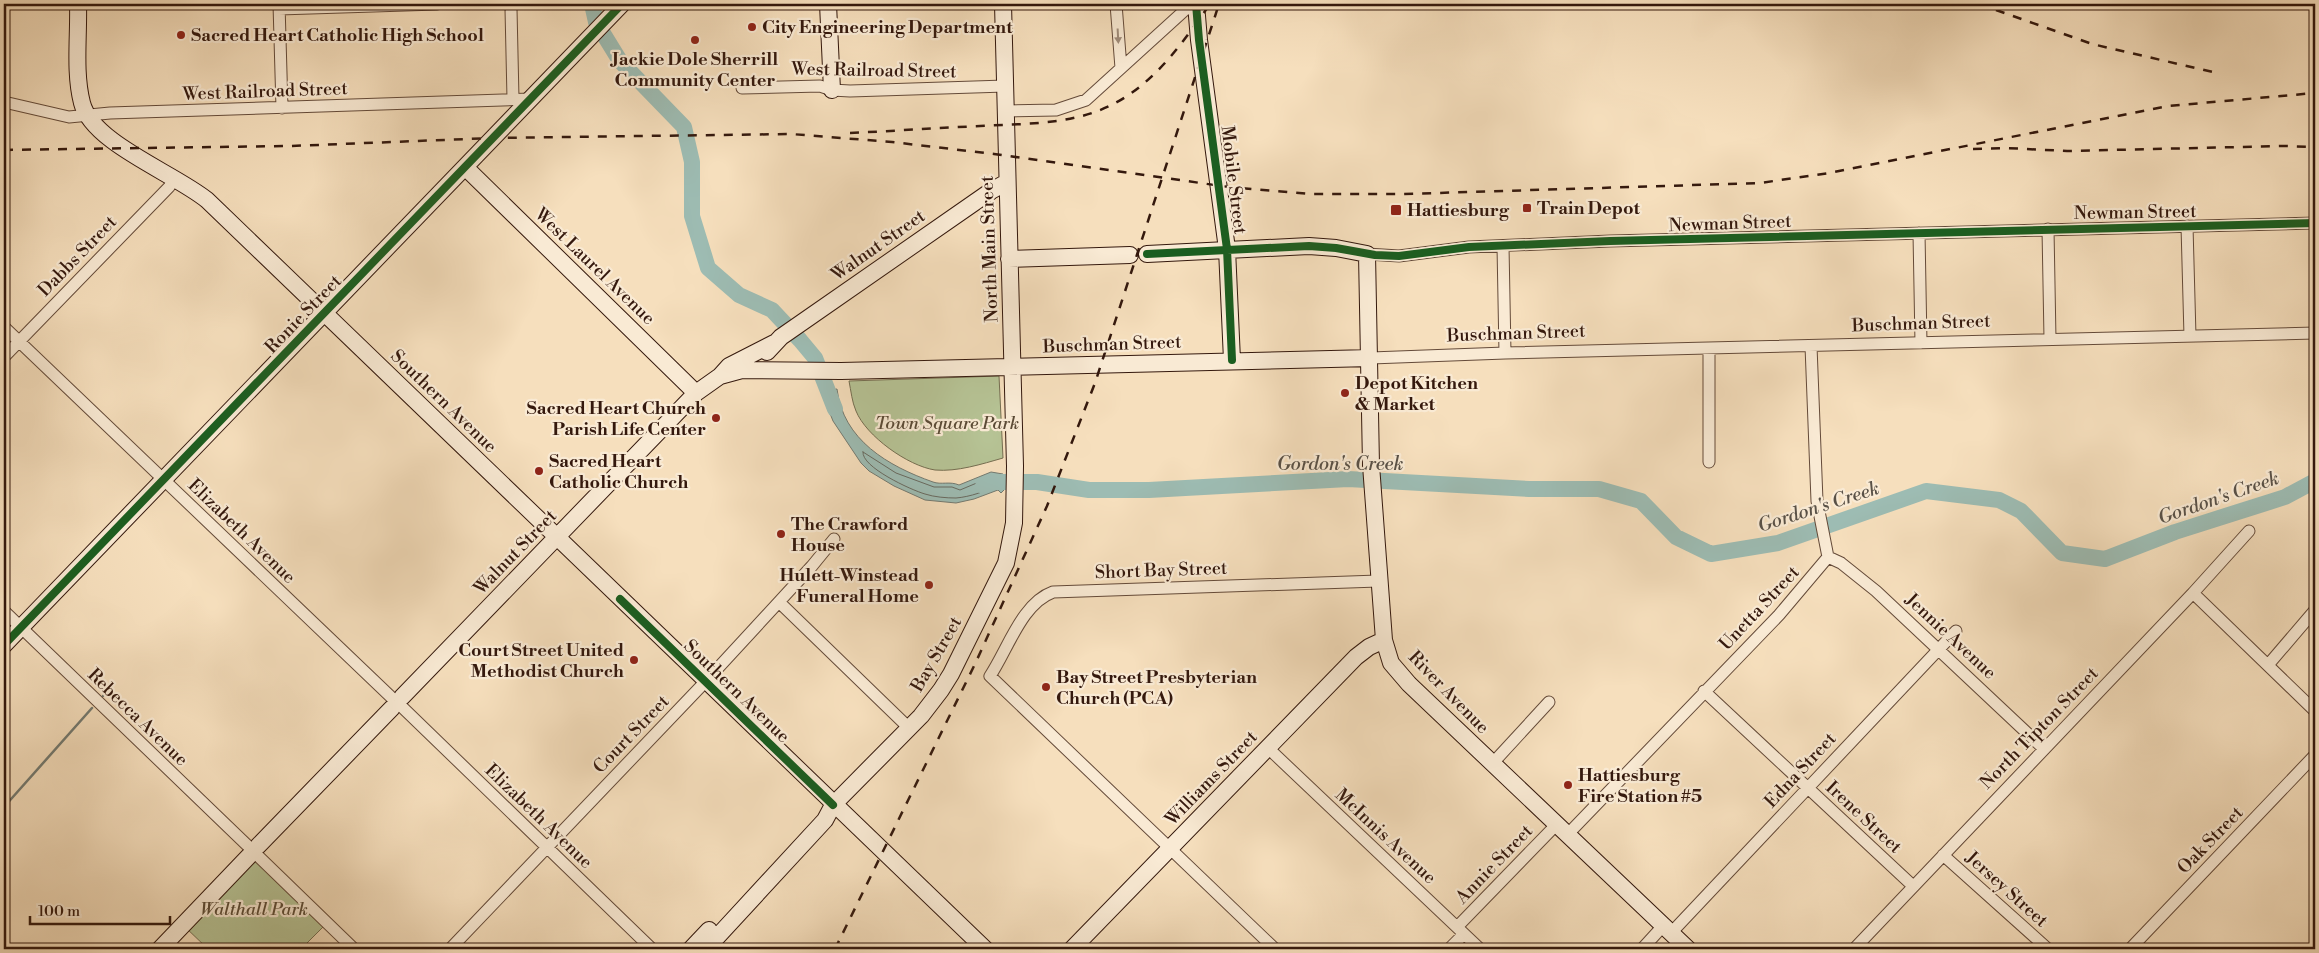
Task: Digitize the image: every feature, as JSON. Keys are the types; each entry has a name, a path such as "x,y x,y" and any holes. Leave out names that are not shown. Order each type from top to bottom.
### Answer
{"street":[{"path":"78,4 79,83 87,117"},
{"path":"282,108 279,7 436,4"},
{"path":"509,4 511,9 513,99"},
{"path":"828,4 832,90"},
{"name":"North Main Street","path":"1003,4 1015,492"},
{"path":"1116,4 1121,68"},
{"path":"1006,111 1056,110 1078,104 1090,98 1185,10 1196,4"},
{"name":"Mobile Street","path":"1196,4 1199,40 1227,249 1232,360"},
{"name":"Ronie Street","path":"4,645 620,7"},
{"name":"West Railroad Street","path":"742,88 820,86 832,90 940,90 1005,86"},
{"name":"West Railroad Street","path":"4,102 69,117 87,117 110,113 530,99"},
{"name":"Southern Avenue","path":"87,117 102,133 175,178 206,200 833,805 985,949"},
{"name":"West Laurel Avenue","path":"466,168 696,393"},
{"name":"Dabbs Street","path":"4,357 169,187 175,178"},
{"name":"Walnut Street","path":"160,949 696,393 720,376 735,362 777,340 991,191 1007,182"},
{"name":"Newman Street","path":"1147,254 1227,249 1325,247 1367,254 1399,256 1461,248 1503,246 2048,229 2315,223"},
{"path":"2187,226 2190,336"},
{"path":"2048,229 2050,339"},
{"path":"1919,233 1921,343"},
{"path":"1503,246 1505,352"},
{"name":"River Avenue","path":"1367,254 1371,464 1378,581 1384,640 1389,658 1400,674 1492,764 1688,949"},
{"path":"1009,259 1130,255"},
{"name":"Elizabeth Avenue","path":"4,327 397,702 652,949"},
{"name":"Buschman Street","path":"720,376 742,370 841,371 1013,367 1370,358 1505,352 2315,333"},
{"path":"766,370 765,357 777,340"},
{"path":"1811,346 1817,501 1827,553"},
{"path":"1709,348 1709,462"},
{"name":"Bay Street","path":"706,949 824,820 833,805 909,728 946,683 1001,575 1012,538 1015,492"},
{"name":"North Tipton Street","path":"1854,949 2043,748 2194,593 2249,531"},
{"name":"Court Street","path":"450,949 706,681 834,539"},
{"name":"Jennie Avenue","path":"1827,553 1876,591 2043,748"},
{"name":"Unetta Street","path":"1562,830 1779,615 1827,553"},
{"name":"Short Bay Street","path":"1171,848 990,676 1029,608 1039,598 1053,592 1378,581"},
{"path":"2194,593 2315,711"},
{"path":"779,602 909,728"},
{"path":"2268,665 2315,610"},
{"name":"Rebecca Avenue","path":"4,611 354,949"},
{"name":"Edna Street","path":"1642,949 1667,930 1956,631"},
{"name":"Williams Street","path":"1072,949 1356,657 1369,647 1384,640"},
{"name":"Irene Street","path":"1704,691 1913,886"},
{"path":"1492,764 1549,702"},
{"name":"McInnis Avenue","path":"1268,748 1480,949"},
{"name":"Oak Street","path":"2130,949 2315,755"},
{"name":"Bay Street","path":"691,949 817,814 833,805"},
{"name":"Annie Street","path":"1449,949 1461,930 1562,830"},
{"path":"1171,848 1275,949"},
{"name":"Jersey Street","path":"1943,855 2048,949"}],"green space":[{"name":"Town Square Park","path":"999,376 1003,458 952,470 935,470 913,463 878,440 861,421 856,411 849,381"},
{"name":"Walthall Park","path":"249,856 327,923 301,949 208,949 183,925"}],"water":[{"path":"837,389 841,407 848,423 870,449 884,459 916,476 936,483 959,485 991,472 1003,474 1004,490 1001,493 998,490 974,499 956,503 925,500 894,486 869,471 861,463 833,421 821,391"}],"waterway":[{"name":"Gordon's Creek","path":"592,4 596,22 620,61 684,127 692,162 692,216 708,268 739,295 772,310 800,340 815,358 835,409"},
{"name":"Gordon's Creek","path":"983,486 991,482 1037,482 1089,490 1149,490 1348,479 1529,489 1599,489 1641,501 1676,537 1711,554 1778,543 1926,491 1999,500 2021,511 2062,553 2105,559 2175,532 2285,497 2315,481"},
{"path":"103,696 114,684"},
{"path":"4,807 92,708"}],"railway":[{"path":"850,133 1037,123 1074,118 1092,113 1110,106 1127,96 1151,77 1182,42 1210,4"},
{"path":"835,949 975,664 1047,506 1095,383 1219,4"},
{"path":"1979,4 2092,44 2217,73"},
{"path":"4,150 291,146 493,138 791,134 892,142 994,154 1229,187 1310,194 1404,194 1760,183 1829,173 2168,106 2315,93"},
{"path":"1973,149 2006,148 2067,151 2315,147"}],"cycle path":[{"path":"4,645 622,4"},
{"path":"1196,4 1199,40 1227,249 1232,360"},
{"path":"1147,254 1309,246 1336,248 1375,255 1399,256 1469,247 1610,241 2315,223"},
{"path":"620,599 833,805"}],"place":[{"name":"City Engineering Department","path":"752,27"},
{"name":"Sacred Heart Catholic High School","path":"181,35"},
{"name":"Jackie Dole Sherrill Community Center","path":"695,40"},
{"name":"Train Depot","path":"1527,208"},
{"name":"Hattiesburg","path":"1396,210"},
{"name":"Depot Kitchen & Market","path":"1345,393"},
{"name":"Sacred Heart Church Parish Life Center","path":"716,418"},
{"name":"Sacred Heart Catholic Church","path":"539,471"},
{"name":"The Crawford House","path":"781,534"},
{"name":"Hulett-Winstead Funeral Home","path":"929,585"},
{"name":"Court Street United Methodist Church","path":"634,660"},
{"name":"Bay Street Presbyterian Church (PCA)","path":"1046,687"},
{"name":"Hattiesburg Fire Station #5","path":"1568,785"}]}
